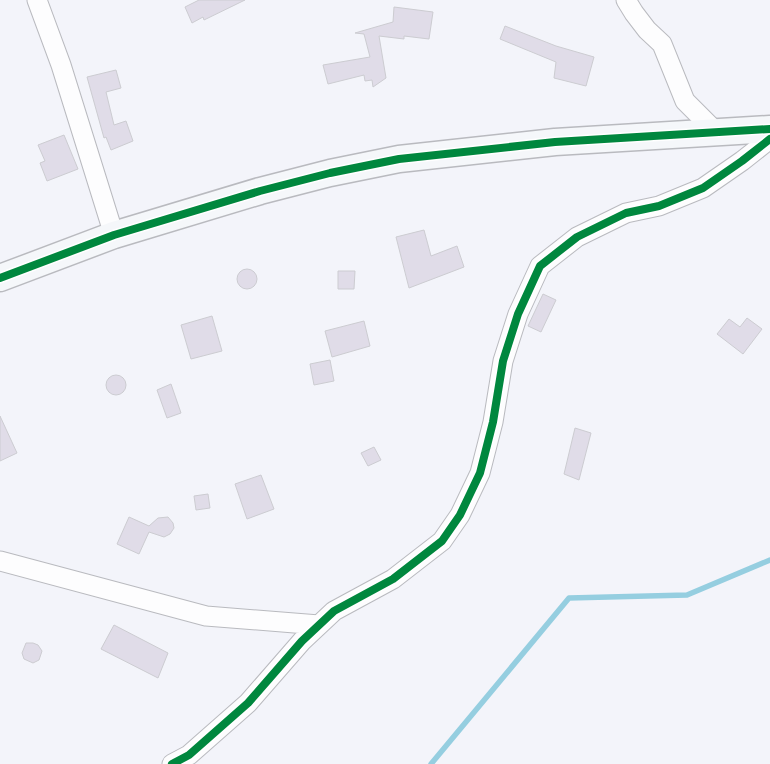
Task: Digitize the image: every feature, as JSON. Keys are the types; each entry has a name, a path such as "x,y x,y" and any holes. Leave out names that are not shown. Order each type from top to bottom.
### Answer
{"street":[{"path":"37,0 62,65 114,235"},
{"path":"626,0 647,30 662,44 685,101 716,132"},
{"path":"0,278 114,235 260,191 330,173 399,159 555,142 770,129"},
{"path":"172,764 189,755 248,703 302,641 334,610 393,578 442,541 460,515 480,474 493,422 503,361 518,314 540,266 577,237 626,213 659,206 703,188 742,162 770,139"},
{"path":"0,561 206,616 319,625"}],"building":[{"path":"199,0 245,0 204,20 203,17 192,23 185,7"},
{"path":"394,7 433,12 429,39 379,36 386,78 373,87 372,80 365,81 364,75 328,84 323,65 370,57 364,34 355,33 393,22"},
{"path":"505,26 556,46 594,57 586,86 554,78 556,62 500,39"},
{"path":"116,70 121,88 106,92 114,125 126,121 133,141 111,150 106,137 104,138 87,77"},
{"path":"64,135 78,169 47,181 40,163 45,161 38,145"},
{"path":"424,230 431,256 457,246 464,267 409,288 396,237"},
{"path":"247,269 254,272 257,279 254,286 247,289 240,286 237,279 240,272"},
{"path":"338,271 355,271 354,289 338,289"},
{"path":"543,294 556,300 541,332 528,326"},
{"path":"212,316 222,351 191,359 181,325"},
{"path":"747,318 762,329 743,354 717,334 729,319 740,327"},
{"path":"364,321 370,346 332,357 325,331"},
{"path":"330,360 334,381 314,385 310,364"},
{"path":"116,375 123,378 126,385 123,392 116,395 109,392 106,385 109,378"},
{"path":"171,384 181,413 167,418 157,390"},
{"path":"0,416 17,453 0,461"},
{"path":"575,428 591,433 579,480 564,474"},
{"path":"374,447 381,460 368,466 361,453"},
{"path":"261,475 274,509 247,519 235,484"},
{"path":"208,494 210,508 196,510 194,496"},
{"path":"129,517 149,526 158,518 168,517 173,523 174,528 170,534 164,537 149,532 139,554 117,544"},
{"path":"114,625 168,653 158,678 101,649"},
{"path":"26,643 38,645 42,651 39,660 33,663 24,659 22,653"}],"waterway":[{"path":"431,764 569,598 687,595 770,560"}],"cycle path":[{"path":"0,278 114,235 260,191 330,173 399,159 555,142 770,129"},
{"path":"172,764 189,755 248,703 302,641 334,611 393,579 442,541 460,515 480,473 493,422 503,361 518,314 540,266 577,237 626,213 659,206 703,188 770,139"}]}
